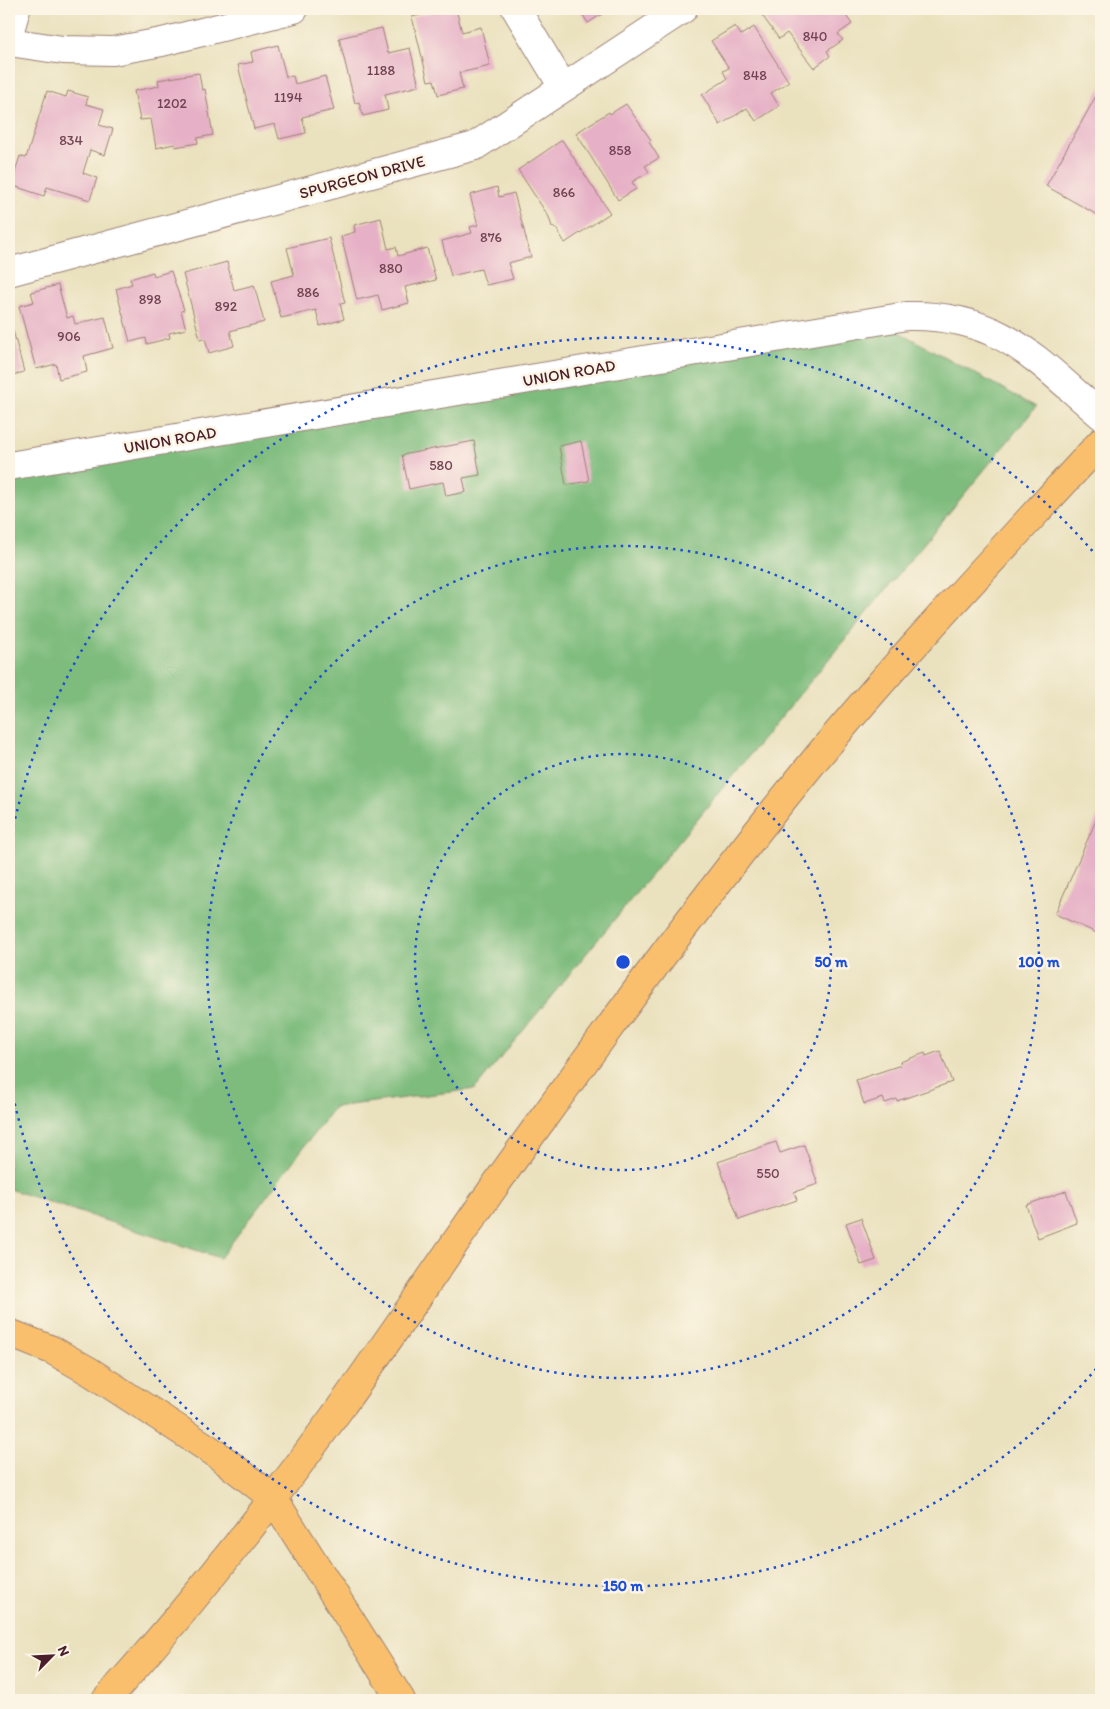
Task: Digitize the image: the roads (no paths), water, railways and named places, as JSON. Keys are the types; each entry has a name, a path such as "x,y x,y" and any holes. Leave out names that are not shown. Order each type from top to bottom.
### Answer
{"main road":[{"path":"106,1700 150,1652 273,1498 338,1411 538,1124 704,900 811,765 934,624 1101,442"},
{"path":"9,1333 52,1350 89,1371 215,1453 273,1498 401,1700"}],"street":[{"path":"9,34 16,9"},
{"path":"9,42 63,50 113,51 162,42 294,9"},
{"path":"516,9 563,88"},
{"name":"SPURGEON DRIVE","path":"9,272 475,146 683,9"},
{"name":"UNION ROAD","path":"9,466 907,316 959,319 986,327 1023,349 1101,415"}]}
